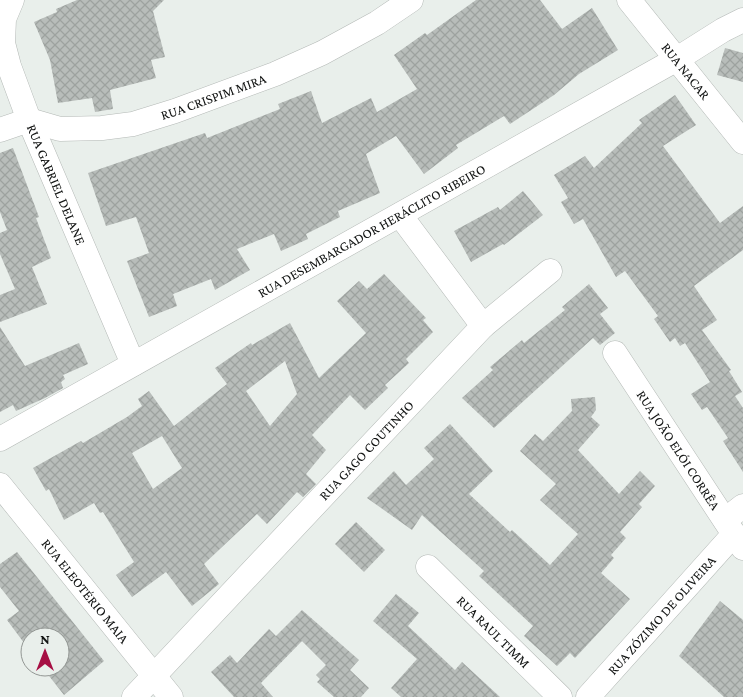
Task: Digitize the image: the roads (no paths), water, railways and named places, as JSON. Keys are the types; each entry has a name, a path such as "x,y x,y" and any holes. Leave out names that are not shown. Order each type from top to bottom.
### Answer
{"street":[{"name":"RUA GABRIEL DELANE","path":"12,0 4,19 3,43 9,66 29,120 133,364"},
{"name":"RUA CRISPIM MIRA","path":"29,120 60,130 102,128 133,124 184,108 276,74 322,53 377,23 411,0"},
{"name":"RUA NACAR","path":"629,0 743,142"},
{"name":"RUA DESEMBARGADOR HERÁCLITO RIBEIRO","path":"0,439 677,59 723,30 743,20"},
{"path":"0,130 29,120"},
{"path":"400,215 483,326"},
{"name":"RUA GAGO COUTINHO","path":"134,697 483,326 550,271"},
{"name":"RUA JOÃO ELÓI CORRÊA","path":"615,353 736,527"},
{"name":"RUA ELEOTÉRIO MAIA","path":"0,485 171,697"},
{"name":"RUA ZÓZIMO DE OLIVEIRA","path":"588,697 736,527"},
{"name":"RUA RAUL TIMM","path":"428,567 560,697"}]}
